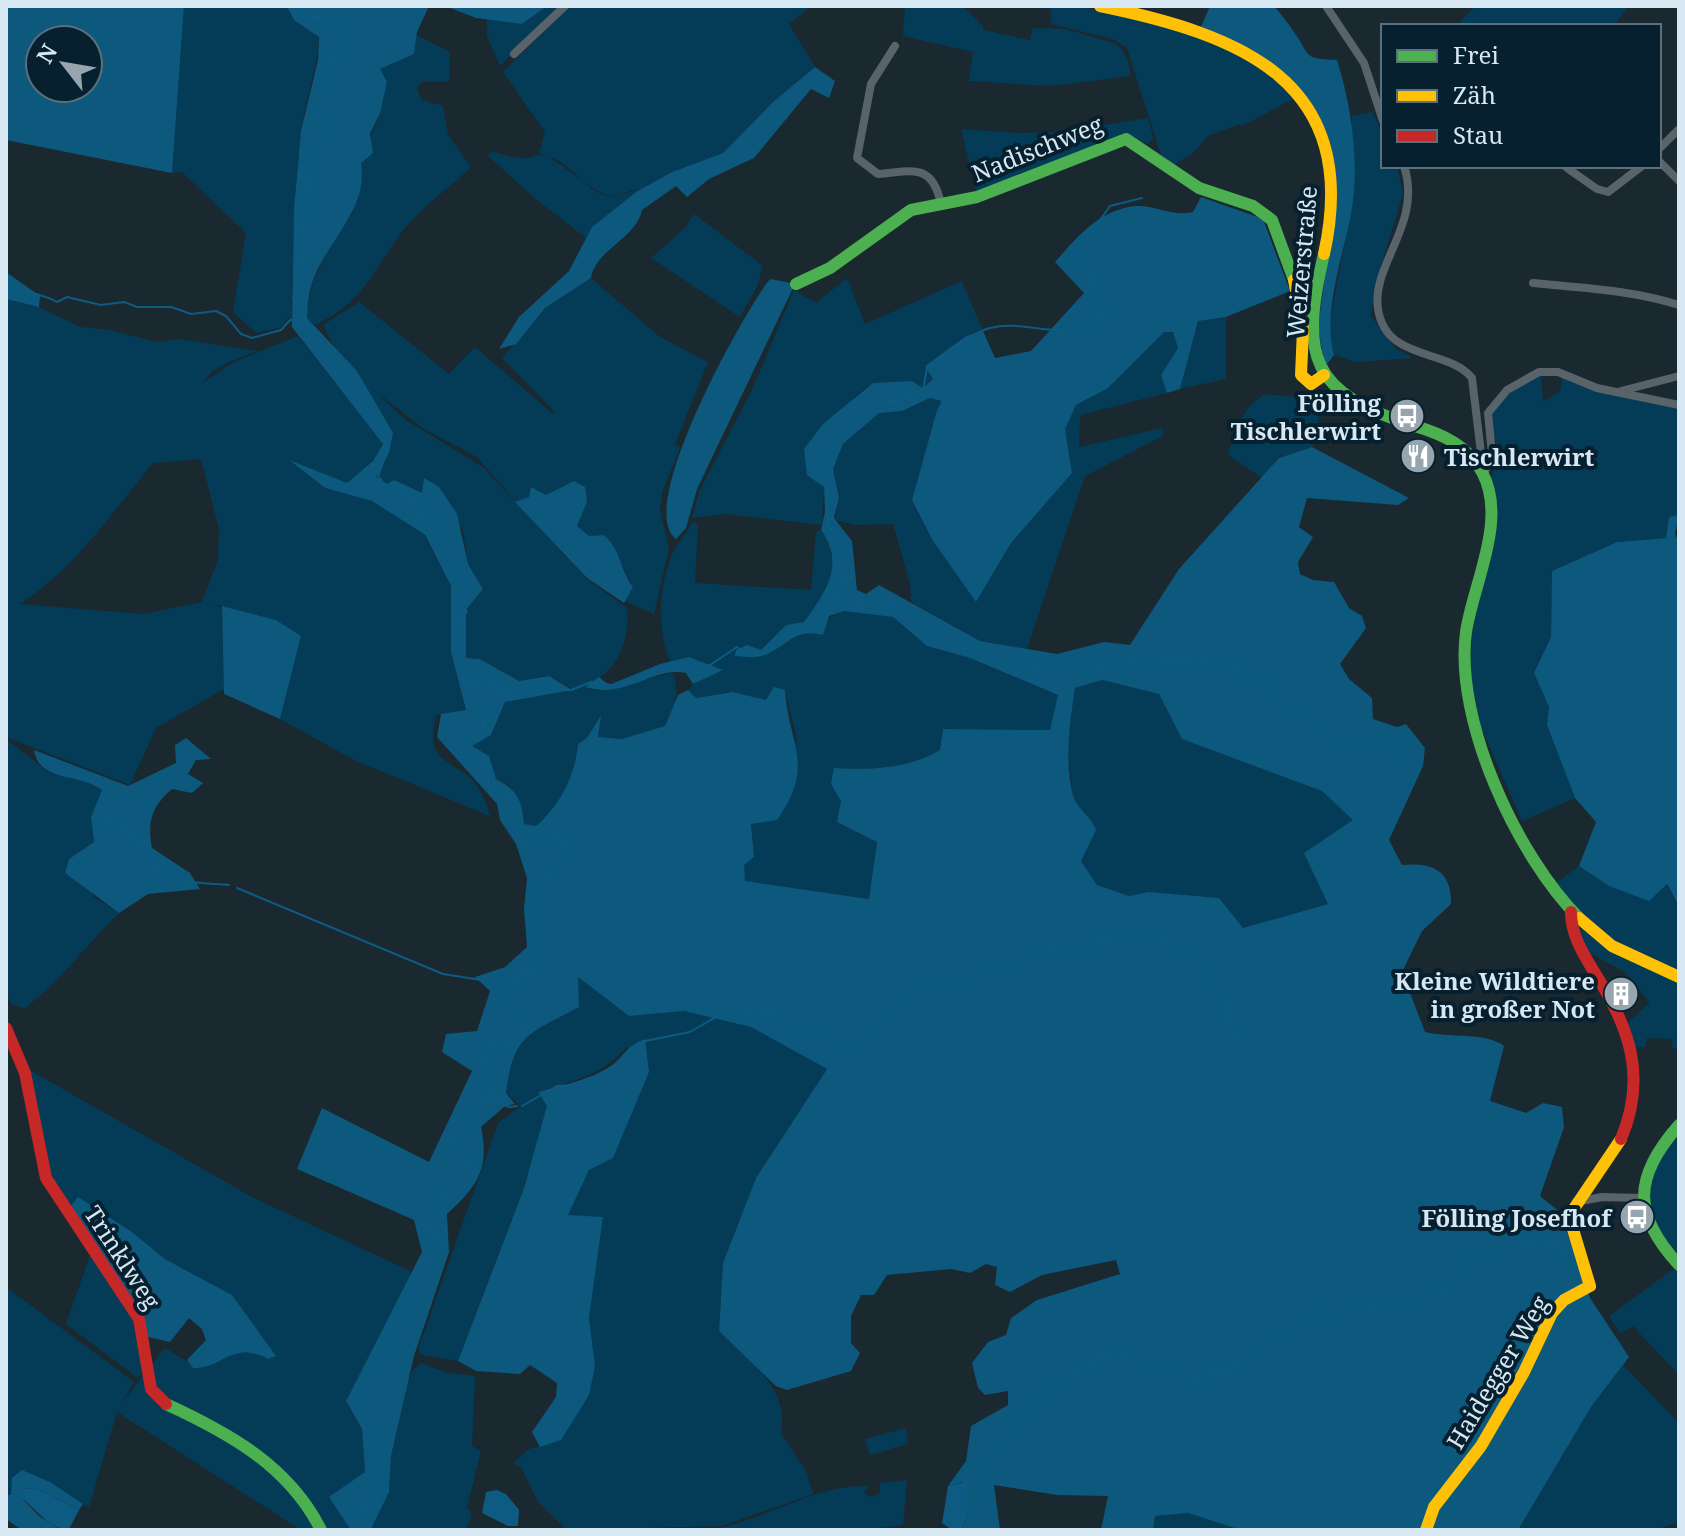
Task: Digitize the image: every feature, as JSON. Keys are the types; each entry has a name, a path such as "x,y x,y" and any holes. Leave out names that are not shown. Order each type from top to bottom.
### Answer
{"street":[{"path":"514,54 565,6"},
{"name":"Weizerstraße","path":"1100,6 1190,27 1246,49 1276,69 1308,110 1324,145 1332,195 1313,339 1324,375 1340,396 1358,408 1434,434 1461,448 1484,475"},
{"path":"1326,6 1364,63 1381,115"},
{"path":"895,46 871,84 857,158 878,174 906,169 927,177 938,188 941,204"},
{"path":"1661,147 1678,130"},
{"name":"Nadischweg","path":"796,284 830,268 911,210 989,193 1116,140 1135,142 1199,188 1253,206 1272,220 1299,293 1303,329 1301,375 1311,384 1324,375"},
{"path":"1661,163 1679,181"},
{"path":"1404,168 1406,213 1378,294 1380,320 1389,333 1411,350 1459,367 1472,378 1484,475 1489,520 1466,631 1466,692 1470,713 1494,775 1549,883 1571,912 1612,946 1679,977"},
{"path":"1567,168 1597,189 1608,192 1639,168"},
{"path":"1533,283 1583,286 1679,305"},
{"path":"1484,475 1492,454 1488,413 1500,396 1536,372 1555,372 1597,388 1679,405"},
{"path":"1620,391 1679,376"},
{"path":"1571,912 1571,926 1578,941 1623,1020 1635,1066 1635,1094 1626,1128 1598,1177 1576,1202"},
{"name":"Trinklweg","path":"6,1028 25,1073 46,1178 139,1319 145,1336 148,1381 153,1393 173,1408 234,1437 270,1464 306,1500 321,1530"},
{"path":"1679,1125 1649,1163 1643,1198 1654,1236 1679,1265"},
{"path":"1576,1202 1602,1197 1643,1198"},
{"name":"Haidegger Weg","path":"1426,1530 1434,1507 1474,1456 1524,1372 1552,1313 1564,1300 1590,1286 1569,1226 1570,1212 1576,1202"}],"shaded area":[{"path":"6,6 184,6 172,173 6,140"},
{"path":"184,6 287,6 294,20 319,36 298,158 292,321 288,318 280,328 256,333 233,312 246,233 182,172 172,173"},
{"path":"287,6 429,6 417,32 414,54 380,69 387,82 380,113 370,134 373,153 361,163 362,180 352,212 317,270 310,290 307,318 357,371 393,433 389,453 376,477 387,484 394,480 422,493 424,478 439,487 457,514 468,564 483,589 466,610 466,658 480,659 519,681 549,676 572,690 505,702 491,735 472,746 489,756 496,779 518,797 524,824 536,826 559,799 574,767 578,744 587,738 601,715 598,737 622,739 665,726 678,695 688,690 696,698 733,692 766,700 774,687 785,690 797,755 795,784 777,820 751,824 754,857 744,865 745,881 869,899 877,842 837,822 841,801 831,784 834,768 875,768 915,761 940,750 943,729 1050,730 1058,695 970,658 927,646 893,617 844,611 829,616 823,635 799,635 761,656 735,656 736,650 747,645 761,650 786,625 804,622 830,578 832,555 821,530 825,512 824,487 807,475 804,449 824,423 873,383 912,381 923,388 933,379 925,366 966,336 983,331 995,358 1031,351 1084,293 1055,262 1090,226 1111,212 1136,206 1178,213 1193,212 1201,197 1263,219 1290,291 1226,317 1198,321 1180,389 1167,393 1161,375 1178,348 1173,332 1164,332 1108,388 1076,405 1065,429 1072,473 1011,543 976,602 933,541 912,500 942,401 930,398 902,411 879,413 843,444 833,469 839,498 834,518 852,541 857,590 866,594 879,585 980,641 1057,654 1104,642 1130,645 1179,569 1279,458 1312,447 1409,498 1398,505 1307,498 1299,527 1313,537 1298,562 1300,574 1313,580 1334,582 1349,608 1362,616 1366,628 1340,664 1349,679 1372,698 1373,719 1397,727 1406,724 1425,748 1423,766 1389,840 1402,865 1423,865 1438,871 1444,876 1450,893 1451,904 1422,931 1402,972 1425,1032 1478,1037 1504,1046 1490,1101 1526,1113 1543,1103 1562,1107 1564,1127 1540,1196 1560,1212 1590,1298 1629,1357 1591,1407 1518,1530 1241,1530 1188,1513 1155,1516 1153,1530 1101,1530 1108,1496 1057,1495 994,1485 1000,1530 961,1530 967,1517 962,1482 948,1486 966,1461 971,1426 1008,1405 1008,1391 985,1395 978,1388 972,1363 988,1342 1006,1335 1011,1318 1037,1300 1120,1274 1116,1260 1042,1275 1010,1292 995,1285 997,1267 986,1264 970,1273 951,1269 887,1275 874,1295 861,1295 851,1316 851,1343 860,1353 851,1371 787,1390 776,1386 719,1331 723,1263 756,1178 827,1069 751,1027 684,1011 629,1016 578,977 579,1007 536,1030 519,1046 509,1073 506,1093 515,1104 505,1106 481,1127 484,1155 479,1176 447,1214 449,1252 414,1356 391,1456 389,1492 372,1527 374,1530 351,1530 329,1497 365,1472 362,1429 346,1401 422,1252 414,1220 297,1169 322,1108 429,1162 472,1071 442,1052 446,1034 477,1031 490,991 475,977 505,967 527,947 524,909 527,878 516,844 500,820 497,804 437,737 441,714 466,710 451,652 451,586 425,535 372,501 325,488 289,460 347,483 373,461 383,444 292,327 294,208 301,131 318,60 319,37 294,20","holes":["1102,680 1159,694 1182,739 1322,791 1353,820 1304,853 1328,904 1243,928 1219,898 1148,892 1129,896 1097,885 1081,861 1096,830 1075,800 1070,782 1069,741 1075,688"]},
{"path":"445,6 547,6 522,24 476,18"},
{"path":"547,6 562,6 500,66 487,36 487,19 522,24"},
{"path":"570,6 811,6 789,24 815,67 773,102 723,153 672,172 636,192 592,227 586,238 488,156 491,151 518,158 548,157 539,153 545,132 503,72"},
{"path":"905,6 963,6 983,26 983,30 1030,40 1033,28 1065,29 1111,42 1123,51 1131,76 1050,86 969,81 973,52 903,36"},
{"path":"1078,6 1163,25 1249,56 1295,98 1242,126 1240,124 1208,136 1192,154 1172,166 1162,158 1127,48 1113,39 1051,24 1051,9 1027,7"},
{"path":"1210,6 1274,6 1309,55 1337,60 1347,97 1355,176 1351,214 1332,303 1330,322 1334,355 1325,367 1318,327 1336,198 1304,96 1201,27"},
{"path":"1476,6 1629,6 1615,24 1458,24"},
{"path":"416,35 450,52 449,82 421,82 417,90 422,100 443,106 448,135 471,167 415,217 362,290 334,314 315,325 307,318 311,286 331,244 351,216 361,163 380,113 380,69 414,54"},
{"path":"815,67 835,81 829,98 811,89 754,158 709,179 687,197 676,186 642,210 632,229 600,259 591,278 545,308 516,344 499,349 519,317 569,271 592,227 636,192 672,172 723,153 773,102"},
{"path":"1372,112 1381,129 1381,168 1397,168 1403,194 1375,285 1371,316 1395,348 1413,358 1355,362 1334,355 1329,338 1351,210 1352,116"},
{"path":"1148,118 1153,138 1148,144 1132,138 977,194 961,129 1060,132"},
{"path":"694,214 763,266 757,287 740,317 651,258 685,228"},
{"path":"6,272 40,296 39,307 6,299"},
{"path":"591,278 660,337 708,362 675,444 680,448 662,493 660,511 669,548 654,614 625,601 633,587 623,567 577,526 587,502 574,481 546,495 516,502 477,457 424,429 375,391 403,418 484,468 587,579 627,608 626,633 618,658 608,671 586,688 595,691 672,673 675,680 675,700 665,726 622,739 598,738 599,717 587,739 578,745 574,768 565,789 536,826 524,824 510,786 496,779 471,745 491,735 505,702 572,689 549,676 519,681 480,659 466,658 466,610 483,589 468,564 463,531 424,479 422,494 394,480 387,485 376,477 389,453 323,325 359,302 449,374 475,347 553,414 555,412 502,358 545,308"},
{"path":"847,278 865,324 962,281 983,331 966,336 926,366 933,379 923,388 912,381 873,383 853,398 824,487 822,525 725,514 692,518 699,492 752,390 794,290 816,303"},
{"path":"770,279 791,283 793,288 697,489 686,528 676,539 667,521 669,490 680,453 717,368"},
{"path":"6,299 39,307 80,327 109,330 158,342 178,339 258,351 213,371 203,383 232,363 298,336 383,443 373,461 347,483 292,463 325,488 372,501 424,535 451,586 451,652 466,711 436,715 433,740 438,754 476,784 490,816 354,760 280,719 301,636 276,620 214,604 222,608 224,689 156,728 130,785 6,737","holes":["201,459 219,529 218,559 202,602 143,614 20,604 75,557 153,463"]},
{"path":"1226,317 1226,379 1180,389 1198,320"},
{"path":"1164,332 1173,332 1178,348 1161,375 1167,393 1080,415 1079,447 1163,428 1163,436 1085,476 1027,649 980,641 911,602 910,584 893,524 855,525 835,520 839,498 833,469 843,444 879,412 902,411 930,398 943,401 937,410 912,500 933,541 976,602 1011,543 1072,473 1065,429 1076,405 1109,387"},
{"path":"1541,374 1543,402 1561,390 1562,376 1647,403 1679,408 1679,515 1669,517 1666,538 1617,542 1552,571 1551,637 1534,673 1549,707 1547,725 1575,798 1522,821 1480,725 1469,664 1490,480 1498,458 1491,414 1509,392"},
{"path":"1265,394 1313,399 1320,413 1312,447 1279,458 1262,478 1228,455 1244,413"},
{"path":"574,481 585,487 587,502 577,526 589,536 604,535 610,541 633,587 624,603 587,578 515,502 529,497 531,487 546,495"},
{"path":"1679,515 1675,534 1679,543 1679,906 1667,884 1649,901 1609,886 1579,866 1596,822 1575,798 1547,725 1549,707 1534,673 1551,637 1552,571 1617,542 1666,538 1669,517"},
{"path":"692,522 698,524 695,583 811,590 816,532 821,530 828,543 832,566 830,578 819,600 804,622 786,625 756,657 844,610 893,617 927,646 970,658 1058,695 1051,730 943,729 940,751 915,762 875,768 834,768 833,787 877,841 869,899 744,881 744,865 754,857 751,824 797,740 785,690 766,700 733,692 695,698 688,690 693,684 722,670 689,657 670,662 661,622 664,582 672,555"},
{"path":"222,606 276,620 301,636 280,719 224,694"},
{"path":"689,657 723,670 693,684 686,673 674,672 613,689 585,687 599,677 609,685 660,664"},
{"path":"1102,680 1159,694 1183,739 1322,791 1354,820 1329,904 1243,928 1148,892 1129,896 1097,885 1081,861 1067,744 1075,688"},
{"path":"186,738 211,759 196,760 188,774 203,783 192,793 172,789 165,795 153,815 151,838 152,848 190,873 200,889 148,894 119,913 65,873 69,859 94,842 91,817 102,790 52,773 37,760 34,750 128,786 176,763 175,745"},
{"path":"6,739 48,772 93,783 102,790 91,817 94,842 69,859 94,897 119,913 25,1008 12,1005 6,994"},
{"path":"1579,866 1609,886 1666,884 1679,906 1679,970 1624,946 1594,927 1556,883"},
{"path":"1576,926 1679,982 1679,1050 1671,1047 1673,1039 1647,1038 1645,1047 1634,1047 1628,1022 1650,1003 1626,973 1585,950"},
{"path":"577,976 629,1016 684,1011 752,1027 827,1069 756,1178 723,1263 719,1331 754,1364 773,1388 782,1416 781,1433 807,1473 813,1494 722,1526 567,1530 538,1502 521,1467 513,1463 529,1449 561,1440 595,1366 589,1318 603,1218 567,1216 589,1170 613,1157 649,1072 627,1046 598,1070 538,1092 548,1106 524,1187 458,1361 422,1355 418,1350 498,1123 521,1106 506,1093 514,1058 527,1038 579,1007"},
{"path":"645,1039 649,1072 613,1158 589,1170 568,1215 603,1217 589,1318 595,1366 589,1395 561,1440 540,1447 532,1432 556,1397 557,1383 530,1365 520,1374 476,1371 458,1361 524,1188 547,1106 538,1092 603,1071 633,1045"},
{"path":"26,1068 252,1197 412,1272 346,1401 362,1429 365,1472 330,1497 351,1530 301,1530 117,1412 89,1507 40,1477 6,1496 6,1287 134,1382 120,1405 165,1348 198,1368 241,1353 268,1359 232,1295 165,1259 132,1232 78,1198 70,1207 47,1172"},
{"path":"1679,1133 1679,1255 1655,1224 1649,1209 1648,1194 1657,1165"},
{"path":"78,1197 132,1232 165,1259 232,1295 276,1356 268,1359 245,1352 236,1353 213,1364 193,1368 187,1360 206,1340 202,1329 189,1318 170,1342 148,1337 70,1207"},
{"path":"91,1253 131,1309 143,1372 138,1378 66,1324"},
{"path":"1675,1268 1679,1272 1679,1375 1633,1326 1620,1333 1609,1316"},
{"path":"421,1363 448,1373 475,1376 472,1446 481,1451 467,1508 472,1514 466,1530 374,1530 372,1527 389,1492 391,1456 408,1382 412,1371"},
{"path":"1623,1365 1679,1423 1679,1522 1654,1530 1518,1530 1591,1407"},
{"path":"906,1428 908,1444 870,1455 865,1439"},
{"path":"22,1470 50,1482 83,1504 79,1510 36,1488 22,1489 22,1498 39,1516 61,1530 22,1530 6,1519 6,1496 11,1494 12,1478"},
{"path":"907,1480 903,1525 863,1530 702,1530 744,1521 826,1491 868,1486 864,1494 873,1497 880,1492 880,1483"},
{"path":"968,1481 967,1517 961,1530 952,1530 942,1523 948,1486"},
{"path":"36,1488 79,1510 69,1529 56,1527 22,1498 22,1489"},
{"path":"497,1490 506,1494 519,1510 518,1526 508,1526 482,1513 486,1492"},
{"path":"1188,1513 1241,1530 1153,1530 1155,1516"}],"waterway":[{"path":"294,6 308,17 320,17 326,25 346,29 343,45 333,63 327,63 329,75 325,98 314,106 313,113 323,121 317,151 301,167 302,175 311,186 296,247 297,262 307,272 293,298 303,315 312,347 343,377 360,403 370,411 369,422 385,436 386,454 378,476 389,490 402,491 418,505 417,516 437,528 447,559 466,583 463,607 467,612 461,617 462,623 453,630 453,642 460,649 466,682 477,688 489,679 499,690 497,704 484,721 484,728 472,741 460,742 458,752 469,764 482,762 490,767 487,773 491,790 509,795 512,802 511,821 525,848 546,833 561,839 560,864 546,873 547,880 535,886 533,907 542,928 536,939 539,956 533,960 536,965 534,970 522,970 518,983 502,989 515,1015 526,1023 526,1029 512,1047 498,1042 488,1052 486,1065 492,1095 477,1100 476,1107 481,1110 482,1122 477,1119 459,1128 451,1143 470,1166 465,1187 461,1186 451,1196 441,1195 428,1221 429,1230 445,1244 441,1252 418,1263 412,1282 415,1307 372,1367 362,1403 363,1414 377,1432 379,1442 380,1495 370,1508 355,1510 351,1516 355,1530"},
{"path":"835,598 843,574 842,542 828,526 826,459 855,418 885,401 900,401 923,390 927,368 982,331 1005,326 1074,329 1103,315 1106,304 1095,284 1095,275 1077,254 1083,236 1098,223 1110,206 1142,198"},
{"path":"6,281 57,302 67,297 101,305 124,302 137,307 171,307 191,314 216,311 226,316 241,334 252,338 281,330 290,320 306,323"},
{"path":"672,667 698,673 737,647 749,656 760,655 776,638 810,626 834,600 884,602 918,617 962,648 982,651 993,659 1044,669 1115,664 1124,658 1148,665 1190,658 1205,661 1218,671 1237,670 1263,682 1293,710 1338,738 1366,747 1394,748 1408,757"},
{"path":"499,690 519,698 544,687 571,690 591,682 618,686 644,679 660,666 667,667"},
{"path":"95,815 130,832 151,861 166,874 188,881 229,885"},
{"path":"237,888 443,974 494,982 500,987"},
{"path":"522,1106 557,1086 585,1085 628,1057 645,1041 690,1032 723,1013 762,1010 775,1013 783,1024 795,1030 857,1044 891,1013 915,981 934,976 977,976 1041,952 1081,949 1104,941 1135,944 1157,939 1183,947 1200,964 1226,1003 1226,1023 1242,1042"},
{"path":"488,1097 509,1107 517,1106"},
{"path":"980,1471 984,1464 1005,1450 1024,1412 1046,1390 1059,1386 1072,1373 1113,1352 1145,1366 1178,1372 1194,1380 1238,1366 1243,1357 1303,1325 1317,1309 1330,1313 1370,1305 1400,1306 1418,1296 1446,1292 1452,1279 1475,1255 1493,1252 1511,1243 1530,1241 1561,1248 1571,1264"},
{"path":"968,1530 972,1526 980,1475"},
{"path":"6,1509 34,1530"}],"traffic: fast":[{"path":"796,284 830,268 911,210 977,197 1126,139 1199,188 1253,206 1272,220 1294,280"},
{"path":"1324,254 1313,319 1314,345 1321,366 1333,384 1353,400 1380,413 1454,442 1470,455 1482,472 1489,491 1490,531 1466,632 1465,667 1470,705 1480,745 1513,823 1556,892 1579,918"},
{"path":"1679,1125 1653,1162 1644,1195 1646,1212 1653,1229 1679,1265"},
{"path":"166,1404 234,1440 275,1470 308,1507 321,1530"}],"traffic: slow":[{"path":"1100,6 1200,33 1243,52 1280,76 1307,108 1325,147 1331,195 1324,254"},
{"path":"1294,280 1303,329 1301,375 1311,384 1324,375"},
{"path":"1579,918 1612,946 1679,977"},
{"path":"1426,1530 1434,1507 1481,1446 1524,1372 1552,1313 1564,1300 1590,1286 1569,1216 1621,1139"}],"traffic: jam":[{"path":"1571,912 1579,945 1618,1014 1631,1054 1633,1095 1621,1139"},
{"path":"6,1028 25,1073 46,1178 139,1319 151,1389 166,1404"}],"place":[{"name":"Fölling Tischlerwirt","path":"1407,416"},
{"name":"Tischlerwirt","path":"1418,456"},
{"name":"Kleine Wildtiere in großer Not","path":"1621,994"},
{"name":"Fölling Josefhof","path":"1637,1217"}]}
